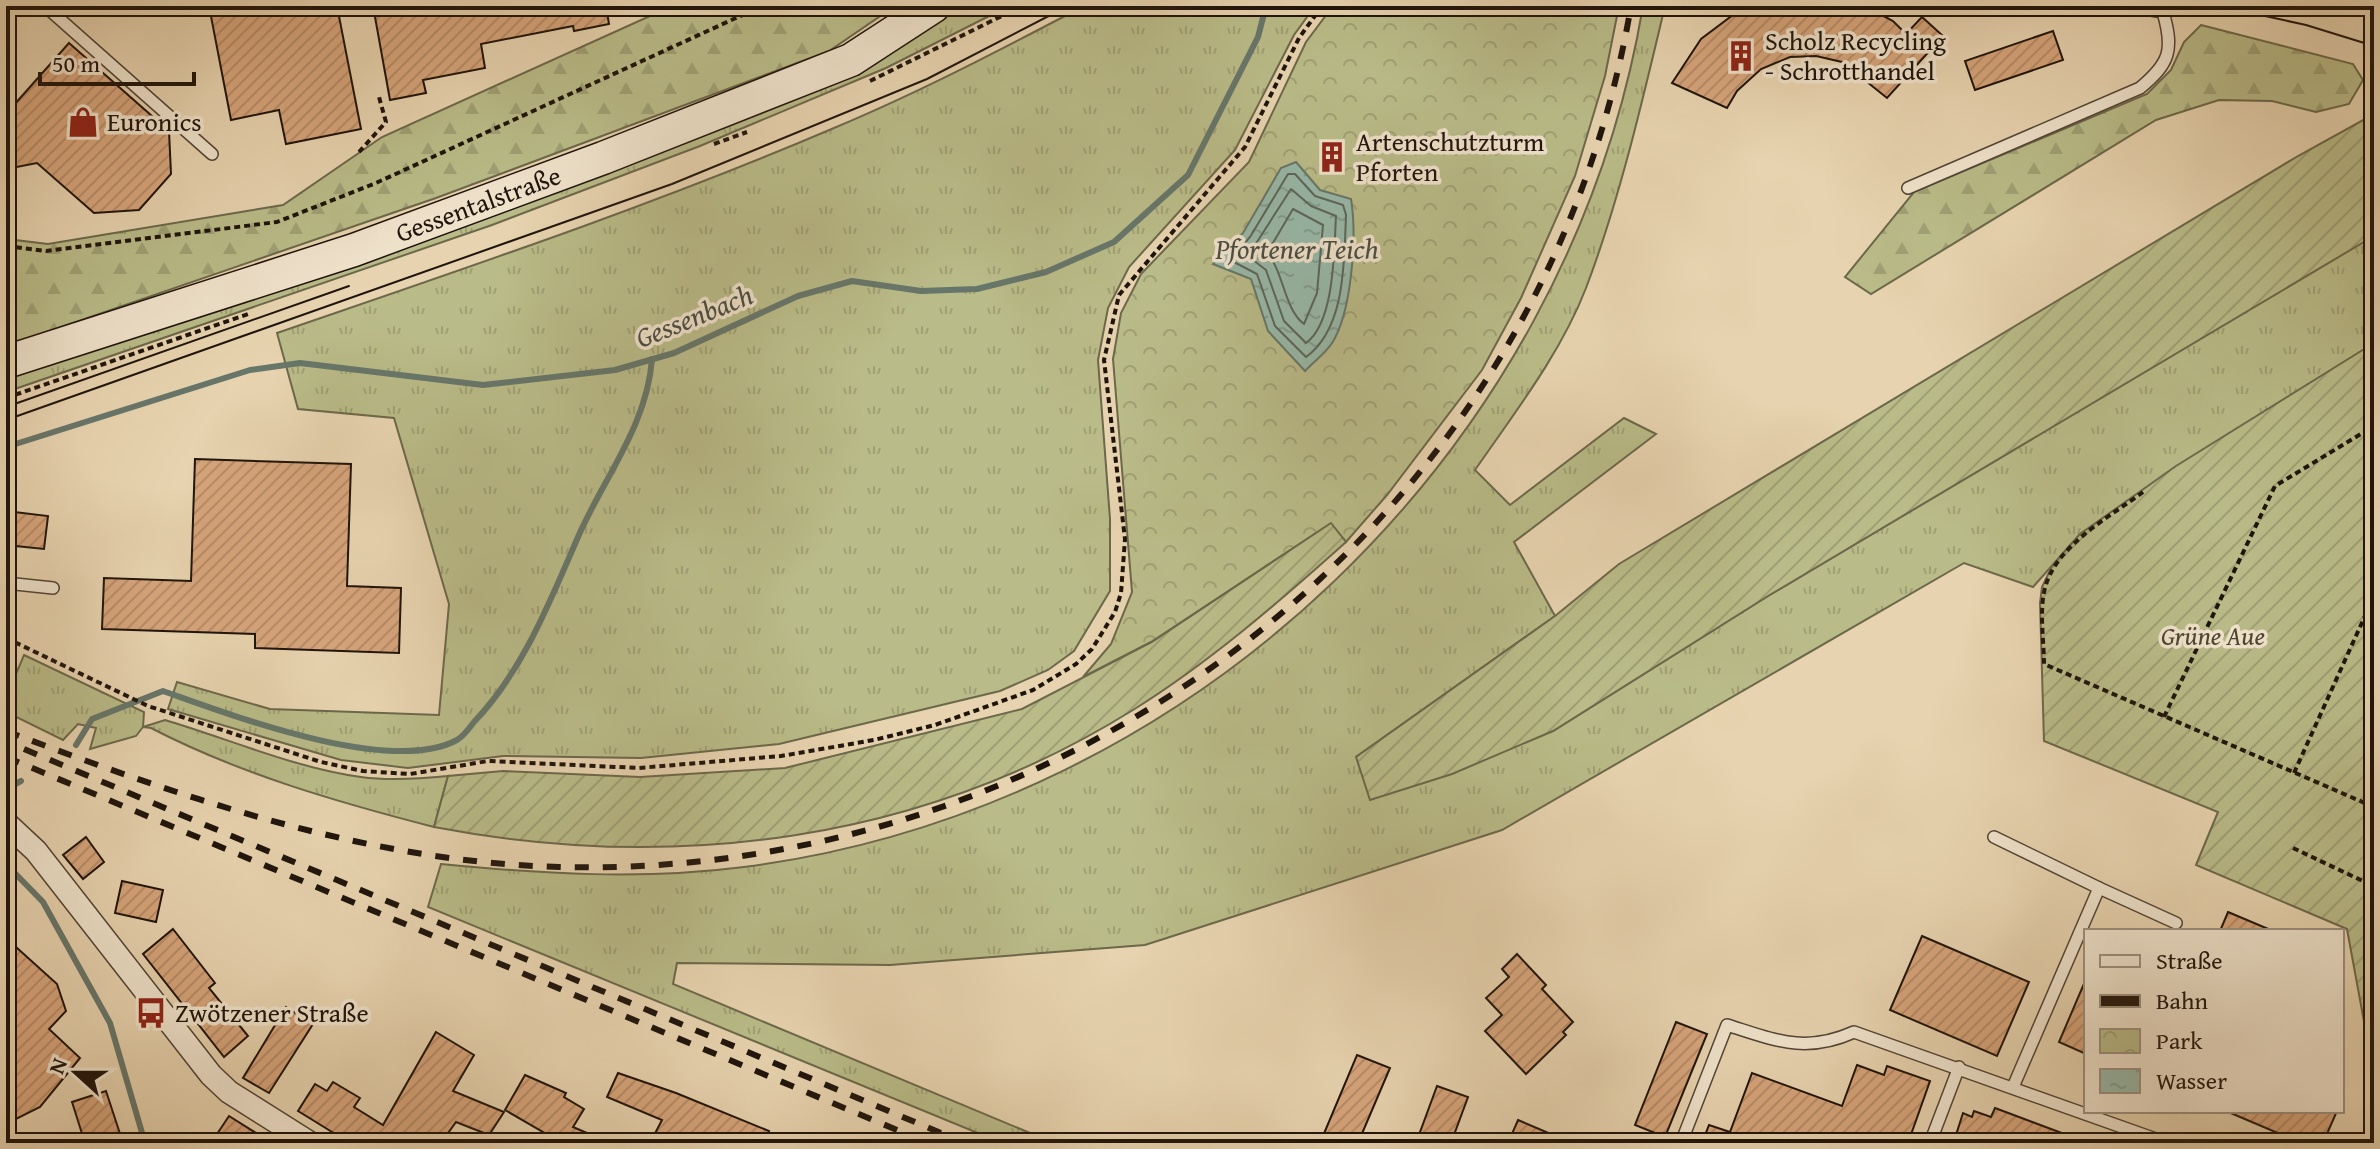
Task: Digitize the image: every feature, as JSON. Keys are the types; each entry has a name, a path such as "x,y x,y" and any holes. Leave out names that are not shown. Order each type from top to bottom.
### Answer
{"main road":[{"name":"Gessentalstraße","path":"6,362 354,250 603,158 851,60 934,6"}],"street":[{"path":"6,823 36,851 211,1075 229,1092 310,1143"}],"lane":[{"path":"45,6 212,154"},
{"path":"1908,188 2140,88 2163,69 2170,38 2163,12 2128,6"},
{"path":"6,583 53,588"},
{"path":"1994,837 2176,923"},
{"path":"2013,1087 2099,888"},
{"path":"1681,1143 1727,1025 1788,1043 1811,1045 1832,1042 1854,1032 2084,1113"},
{"path":"1930,1143 1959,1067"},
{"path":"2084,1113 2167,1143"}],"path":[{"path":"6,246 46,251 277,222 376,183 762,6"},
{"path":"6,638 148,706 321,762 363,771 410,774 488,761 639,768 781,756 874,740 935,725 1033,690 1076,664 1092,649 1115,612 1121,593 1125,539 1104,360 1119,295 1245,147 1299,38 1322,6"},
{"path":"359,152 386,122 379,97"},
{"path":"2164,717 2275,486 2374,426"},
{"path":"2143,492 2082,537 2054,568 2045,588 2044,664 2374,807"},
{"path":"2294,773 2374,596"},
{"path":"2293,848 2367,883 2374,869"}],"green space":[{"path":"672,6 895,6 829,51 436,198 6,346 6,239 48,244 283,205 382,137"},
{"path":"952,6 1009,6 886,68 700,146 492,225 6,392 6,373 899,41"},
{"path":"1084,6 1315,6 1294,35 1235,150 1129,267 1108,308 1098,360 1110,519 1110,591 1074,651 1048,670 1000,691 779,744 641,758 503,756 408,768 341,760 168,709 177,682 270,709 439,715 449,604 394,418 298,409 277,333 557,236 765,157 898,100"},
{"path":"1333,6 1619,6 1605,76 1575,176 1521,298 1482,370 1387,495 1346,542 1330,524 1151,642 1083,677 1111,644 1132,592 1113,359 1121,313 1141,274 1249,162 1306,42"},
{"path":"1643,6 1665,6 1620,184 1586,288 1550,359 1475,470 1510,505 1624,418 1656,434 1514,542 1555,616 1356,757 1553,731 1768,596 2374,235 2374,343 2080,534 2033,587 1964,563 1502,830 1145,945 890,965 677,963 673,984 1054,1143 1002,1143 428,907 441,864 593,874 706,871 744,867 908,832 1063,771 1206,686 1334,582 1444,459 1534,320 1601,168"},
{"path":"2201,25 2353,64 2363,80 2349,104 2316,112 2272,101 2219,100 2156,120 1871,294 1845,277 1914,192 2147,94 2171,70 2184,42"},
{"path":"2374,114 2374,236 1768,596 1553,731 1452,774 1370,800 1356,757 1555,616 1619,564 2298,156"},
{"name":"Grüne Aue","path":"2374,343 2374,1076 2347,929 2196,865 2218,812 2044,741 2040,603 2042,587 2052,566 2080,534 2176,466"},
{"path":"1331,523 1346,542 1217,652 1133,710 1052,755 968,790 882,817 795,835 706,845 616,847 525,841 434,827 448,776 503,771 640,777 785,768 1022,709 1152,642"},
{"path":"24,655 144,712 143,727 136,736 90,749 96,728 78,724 63,740 6,712 6,678 13,681"},
{"path":"165,720 336,773 383,779 448,776 434,827 254,773 143,727"}],"water":[{"name":"Pfortener Teich","path":"1296,162 1320,190 1351,199 1353,214 1351,273 1339,329 1332,343 1305,371 1268,331 1251,279 1213,264 1243,233 1281,168"}],"building":[{"path":"209,6 337,6 361,129 286,144 279,110 231,120"},
{"path":"373,6 606,6 609,24 574,31 573,26 481,44 485,68 423,80 426,93 390,100"},
{"name":"Scholz Recycling - Schrotthandel","path":"1753,6 1865,6 1893,21 1906,34 1922,17 1943,36 1887,98 1842,62 1816,56 1790,57 1761,69 1737,91 1727,108 1672,83 1701,39 1737,12"},
{"path":"2053,31 2063,60 1975,90 1965,61"},
{"name":"Euronics","path":"69,43 169,131 171,174 139,210 94,213 37,163 6,169 6,114"},
{"path":"195,459 351,464 347,586 401,588 399,653 255,648 255,634 102,629 104,578 191,581"},
{"path":"6,511 48,516 44,549 6,545"},
{"path":"86,837 104,862 83,879 63,855"},
{"path":"122,881 163,890 156,922 115,913"},
{"path":"2228,912 2268,929 2221,929"},
{"path":"173,929 215,983 209,988 248,1036 224,1057 143,954"},
{"path":"1922,936 2029,982 1997,1056 1890,1010"},
{"path":"6,938 57,984 66,1011 49,1029 80,1058 40,1107 6,1124"},
{"path":"1517,954 1546,985 1542,989 1573,1022 1563,1032 1566,1035 1526,1074 1485,1031 1502,1015 1486,998 1509,977 1502,969"},
{"path":"2084,984 2084,1053 2059,1042"},
{"path":"286,1007 313,1024 269,1093 243,1078"},
{"path":"1676,1022 1707,1034 1665,1137 1635,1125"},
{"path":"436,1032 474,1055 453,1091 504,1112 489,1135 456,1122 441,1143 350,1143 298,1111 315,1084 327,1091 333,1082 360,1098 354,1107 383,1125"},
{"path":"1357,1055 1390,1068 1358,1143 1320,1143"},
{"path":"1857,1065 1884,1075 1887,1066 1930,1081 1908,1143 1702,1143 1709,1125 1730,1132 1752,1073 1842,1106"},
{"path":"618,1073 769,1131 764,1143 650,1143 662,1120 607,1097"},
{"path":"525,1075 566,1093 564,1097 584,1109 573,1127 610,1143 562,1143 505,1110"},
{"path":"1437,1086 1468,1097 1451,1143 1416,1143"},
{"path":"106,1091 123,1143 85,1143 72,1102"},
{"path":"1995,1108 2083,1143 1962,1143 1964,1138 1956,1135 1963,1113 1972,1117 1974,1111 1991,1117"},
{"path":"2231,1113 2336,1113 2323,1143 2301,1143"},
{"path":"229,1116 272,1143 211,1143"},
{"path":"1518,1120 1572,1143 1508,1143"}],"waterway":[{"name":"Gessenbach","path":"6,447 250,370 300,363 483,385 615,370 674,353 798,296 852,281 921,291 977,289 1046,272 1114,242 1188,175 1258,37 1266,6"},
{"path":"76,745 92,719 163,691 268,727 352,747 392,751 428,749 460,738 507,681 534,634 588,515 633,429 642,407 652,359"},
{"path":"8,788 21,781"},
{"path":"6,864 43,902 110,1023 145,1143"}],"tram line":[{"path":"6,420 672,184 927,79 1068,6"},
{"path":"2219,6 2306,25 2374,46"},
{"path":"6,407 349,286"}],"railway":[{"path":"6,731 140,780 277,822 417,853 559,867 750,855 932,810 1102,736 1256,634 1389,508 1499,360 1581,191 1631,6"},
{"path":"24,749 965,1143"},
{"path":"6,757 928,1143"}],"place":[{"name":"Scholz Recycling - Schrotthandel","path":"1741,56"},
{"name":"Euronics","path":"83,122"},
{"name":"Artenschutzturm Pforten","path":"1332,157"},
{"name":"Zwötzener Straße","path":"151,1013"}]}
